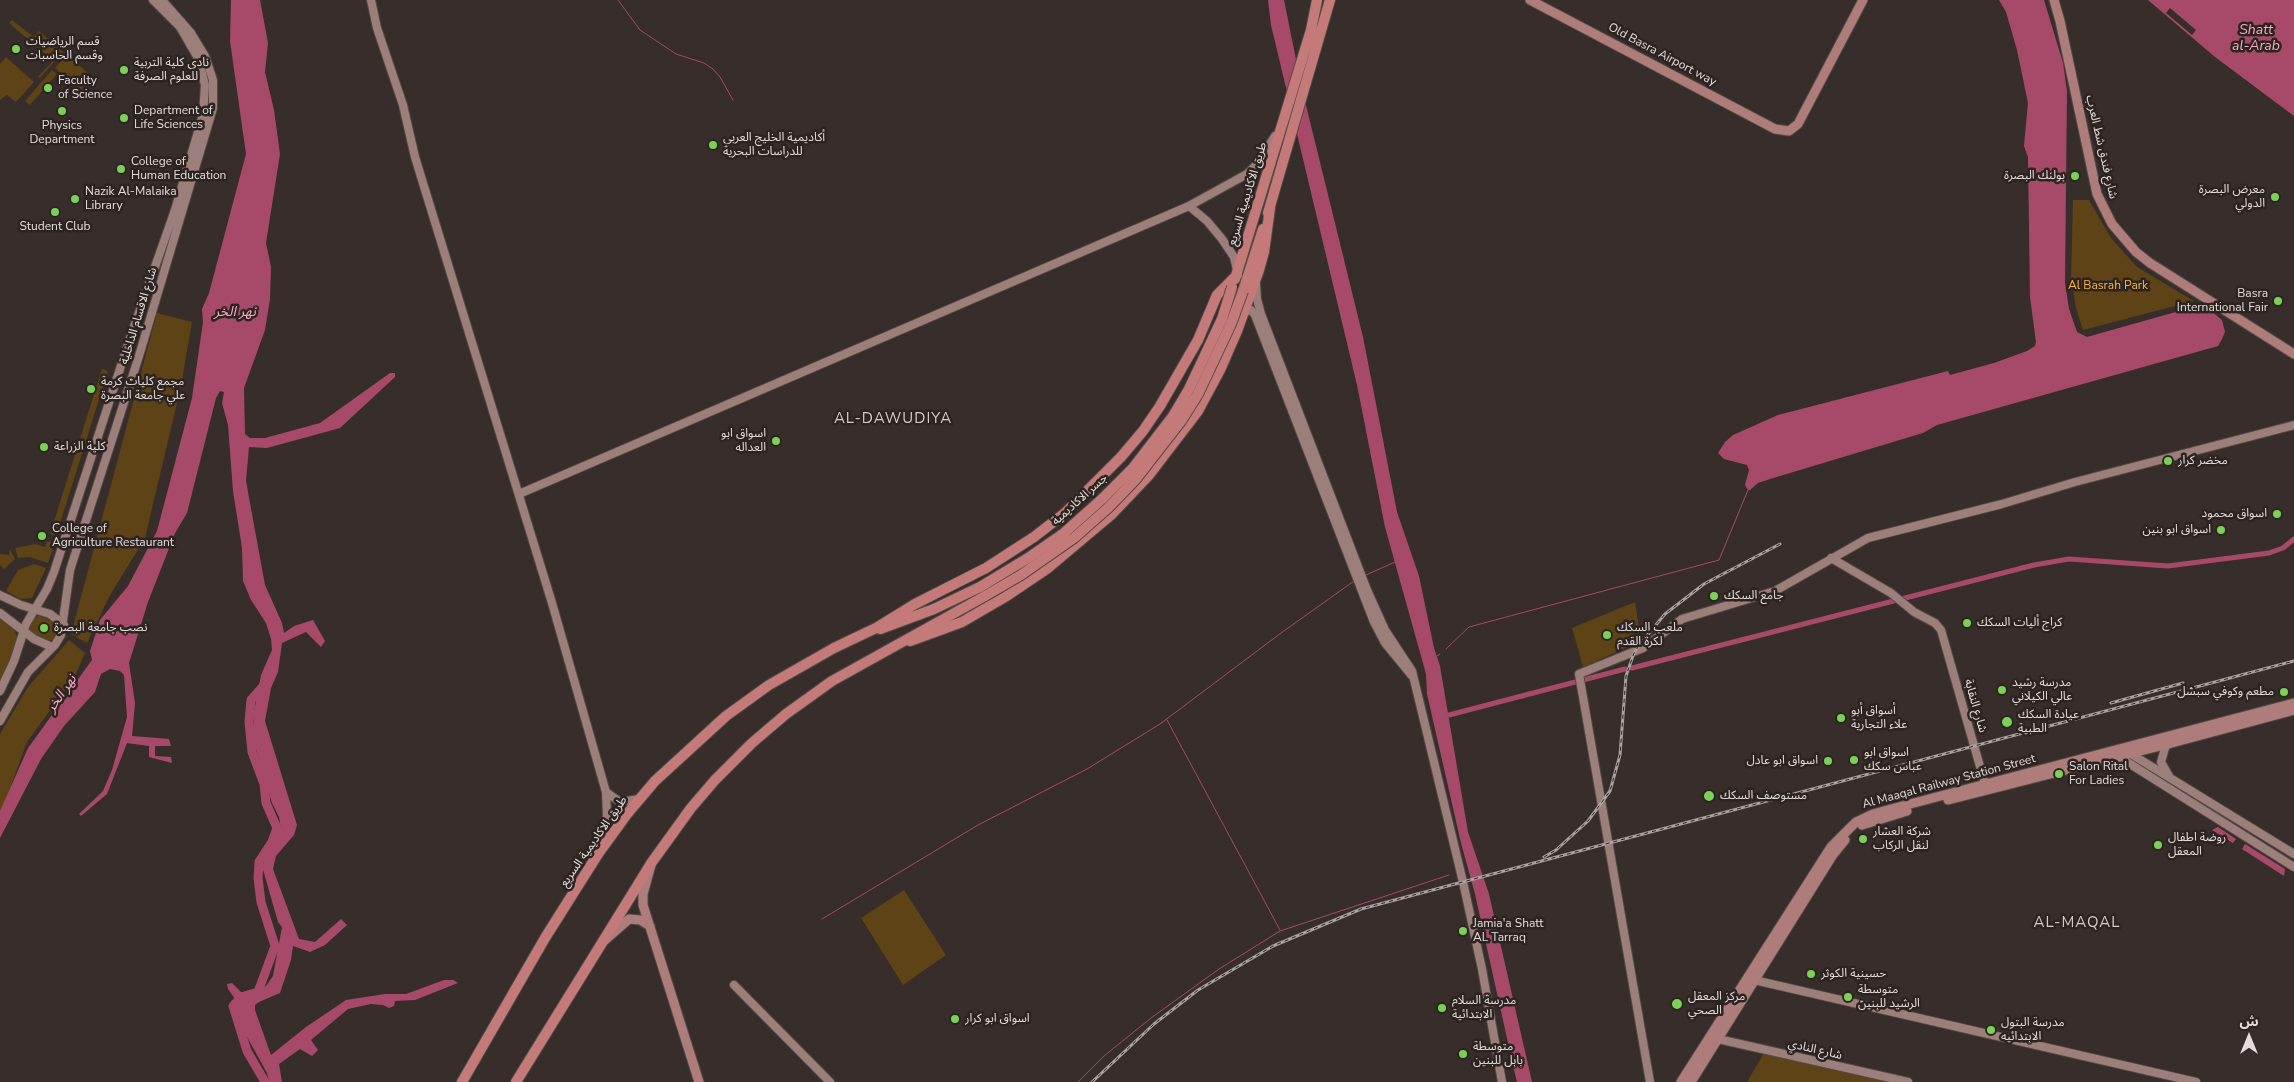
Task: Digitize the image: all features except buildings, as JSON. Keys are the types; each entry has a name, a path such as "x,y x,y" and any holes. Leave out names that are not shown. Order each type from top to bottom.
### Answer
{"highway":[{"name":"طريق الاكاديمية السريع","path":"1232,287 1312,26 1316,0"},
{"name":"طريق الاكاديمية السريع","path":"1243,291 1270,208 1292,126 1330,0"},
{"path":"516,1082 652,862 703,794 752,743 802,702 847,671 879,654 962,622 1005,597 1048,568 1111,515 1149,475 1185,430 1208,394 1244,312 1259,270 1264,252 1270,208"},
{"path":"856,638 914,604 986,568 1034,537 1088,493 1122,457 1160,406 1198,340 1217,295 1237,274"},
{"name":"جسر الاكاديمية","path":"879,654 982,591 1064,532 1102,499 1133,468 1173,416 1189,388 1222,318 1232,287"},
{"name":"جسر الاكاديمية","path":"856,638 1021,576 1074,538 1108,508 1136,479 1181,421 1198,394 1220,348 1243,291"},
{"path":"1160,406 1161,416 1167,424 1175,429 1185,430"},
{"path":"1088,493 1111,515"},
{"name":"طريق الاكاديمية السريع","path":"462,1082 535,955 598,854 640,799 671,765 740,705 793,670 856,638"}],"main road":[{"name":"Old Basra Airport way","path":"1530,0 1775,129 1787,130"},
{"name":"Old Basra Airport way","path":"1542,0 1787,130"},
{"path":"1787,130 1798,124 1863,0"},
{"name":"شارع فندق شط العرب","path":"2054,0 2060,20 2097,194 2112,224 2136,252 2150,262 2294,354"},
{"name":"Al Maaqal Railway Station Street","path":"2130,755 2294,703"},
{"name":"Al Maaqal Railway Station Street","path":"1681,1082 1826,855 1843,833 1856,822 1873,814 1985,784 2117,754 2130,755 2294,710"},
{"name":"Al Maaqal Railway Station Street","path":"1691,1082 1832,856 1859,826 1902,812 2117,754"},
{"path":"652,862 642,899 699,1082"},
{"path":"604,941 629,919 640,920 652,928"}],"street":[{"name":"شارع الاقسام الداخلية","path":"0,691 14,661 24,631 53,574 130,338 175,210 203,115 208,73 180,27 153,0"},
{"name":"شارع الاقسام الداخلية","path":"0,721 24,678 61,636 70,570 139,356 210,119 214,94 196,41 162,0"},
{"path":"371,0 377,28 403,104 415,157 519,494 606,792 608,816 598,854"},
{"path":"206,94 211,91 214,94"},
{"path":"519,494 1188,206 1247,174 1270,146 1286,112"},
{"path":"1188,206 1207,221 1222,239 1234,257 1237,274"},
{"path":"1259,270 1257,299 1306,432 1379,619 1390,639 1411,668 1433,750 1463,882 1482,969 1502,1082"},
{"path":"1244,312 1249,309 1255,315 1374,622 1385,643 1413,677"},
{"path":"1650,1082 1579,674 1643,648 1682,619 1775,591 1862,540 2294,425"},
{"name":"شارع النقابة","path":"1831,558 1894,595 1907,606 1938,626 1944,634 1985,784"},
{"path":"0,595 50,614 64,625"},
{"path":"0,613 34,639 52,647"},
{"path":"2168,744 2163,752 2161,762 2162,767 2173,781"},
{"path":"2117,754 2130,755 2294,854"},
{"path":"2130,755 2199,807 2294,867"},
{"path":"606,792 620,802 640,799"},
{"path":"2199,807 2205,799"},
{"path":"2251,840 2257,830"},
{"path":"1754,980 2196,1082"},
{"path":"734,985 830,1082"},
{"name":"شارع النادي","path":"1718,1039 1908,1082"},
{"path":"2151,1082 2153,1072"}],"green space":[{"path":"12,20 34,37 39,31 63,52 40,78 38,77 53,61 9,23"},
{"path":"67,55 95,79 90,85 87,83 82,88 88,94 87,96 55,68"},
{"path":"6,57 34,82 16,102 7,95 0,100 0,64"},
{"path":"52,70 57,74 30,105 25,101"},
{"name":"Al Basrah Park","path":"2073,200 2089,200 2111,238 2137,267 2194,301 2083,330 2076,308 2071,277"},
{"path":"157,313 192,322 181,386 145,538 109,597 87,643 71,634"},
{"path":"102,369 108,371 56,536 50,534"},
{"path":"47,541 55,543 48,563 29,557 18,558 15,548 35,544 45,547"},
{"path":"10,549 15,559 4,569 0,565 0,554 9,555"},
{"path":"34,564 46,568 32,598 21,599 6,591 18,570"},
{"name":"ملعب السكك لكرة القدم","path":"1635,602 1641,641 1583,667 1572,628"},
{"path":"39,615 58,626 58,634 54,640 47,641 30,631 30,623"},
{"path":"0,617 13,626 18,640 0,683"},
{"path":"69,640 85,653 75,676 27,742 0,815 0,734 28,687"},
{"path":"904,890 946,955 903,985 861,918"},
{"path":"1764,1053 1889,1082 1747,1082"}],"water":[{"name":"نهر الخر","path":"231,0 260,0 268,43 265,72 274,110 280,154 266,243 271,267 270,299 265,330 244,388 245,434 250,438 265,438 320,423 390,373 395,373 395,377 340,428 267,448 249,447 246,481 265,585 282,623 284,633 294,626 313,620 325,641 321,647 306,632 282,643 278,672 271,688 265,721 297,825 294,835 276,856 273,869 299,939 315,942 341,919 347,925 325,945 310,952 293,946 291,960 280,993 259,1002 255,1005 255,1010 271,1055 306,1027 346,1000 385,994 406,994 444,980 453,980 458,983 415,1000 395,1001 394,1006 389,1008 383,1005 371,1004 348,1009 311,1040 318,1050 312,1056 300,1049 279,1064 282,1082 269,1082 267,1073 246,1035 235,999 227,984 232,983 242,993 266,986 273,976 282,927 278,922 262,866 281,829 279,817 272,803 253,739 254,712 261,675 272,650 271,639 266,623 251,600 243,581 242,548 233,491 228,425 222,403 224,392 220,391 216,398 187,513 175,533 148,602 129,663 135,703 132,736 169,739 171,746 155,746 155,756 171,757 172,763 149,757 149,746 127,743 107,794 81,816 79,814 103,791 112,770 127,717 124,675 120,671 110,669 101,674 95,692 64,726 41,759 0,838 0,811 28,748 92,660 90,651 100,620 128,586 157,531 192,398 203,322 202,309 209,293 246,154 230,41"},
{"path":"1268,0 1284,0 1302,89 1363,337 1397,512 1419,576 1434,648 1440,666 1468,832 1489,894 1532,1082 1517,1082 1514,1070 1475,894 1461,843 1427,694 1426,674 1385,527 1357,385 1271,25"},
{"path":"1999,0 2044,0 2063,63 2067,91 2065,283 2069,309 2077,332 2087,337 2197,306 2211,311 2222,320 2225,332 2222,339 2218,346 1937,425 1923,433 1758,483 1748,490 1745,485 1749,470 1747,465 1724,459 1718,453 1725,442 1733,435 1778,415 1948,371 1950,375 1994,363 2027,351 2035,346 2030,297 2028,157 2024,146 2028,103 2017,50 2006,12"},
{"name":"Shatt al-Arab","path":"2148,0 2294,0 2294,116 2215,57"},
{"path":"2218,827 2236,839 2233,843 2212,830"},
{"path":"2245,844 2285,869 2284,876 2242,849"}],"pier":[{"path":"2170,8 2196,30 2192,35 2166,13"}],"waterway":[{"path":"618,0 640,30 676,54 704,63 713,69 720,77 733,100"},
{"path":"1446,649 1469,627 1719,560 1748,490"},
{"path":"1632,668 2034,565 2069,559 2168,566 2269,553 2283,548 2294,539"},
{"path":"1366,575 1395,562"},
{"path":"822,919 978,825 1087,769 1160,724 1354,581"},
{"path":"1449,715 1625,669"},
{"path":"265,684 251,700 249,722 252,752 264,784 266,803 277,828 272,842 259,862 258,878 261,902 275,946 258,992 241,997 233,1006 247,1051 265,1082"},
{"path":"1167,720 1280,930"},
{"path":"1078,1082 1104,1056 1151,1018 1219,969 1280,931 1449,875"}],"railway":[{"path":"1544,857 1556,850 1588,821 1610,791 1620,755 1626,676 1634,653 1640,644 1665,614 1704,584 1780,544"},
{"path":"1092,1082 1154,1024 1198,990 1273,946 1361,909 2294,661"},
{"path":"2111,703 2183,683"}],"place":[{"name":"قسم الرياضيات وقسم الحاسبات","path":"16,49"},
{"name":"نادي كلية التربية للعلوم الصرفة","path":"124,70"},
{"name":"Faculty of Science","path":"48,88"},
{"name":"Physics Department","path":"62,111"},
{"name":"Department of Life Sciences","path":"124,118"},
{"name":"أكاديمية الخليج العربي للدراسات البحرية","path":"713,145"},
{"name":"College of Human Education","path":"121,169"},
{"name":"بولنك البصرة","path":"2075,176"},
{"name":"معرض البصرة الدولي","path":"2275,197"},
{"name":"Nazik Al-Malaika Library","path":"75,199"},
{"name":"Student Club","path":"55,212"},
{"name":"Basra International Fair","path":"2278,301"},
{"name":"مجمع كليات كرمة علي جامعة البصرة","path":"91,389"},
{"name":"اسواق ابو العداله","path":"776,441"},
{"name":"كلية الزراعة","path":"44,447"},
{"name":"مخضر كرار","path":"2168,461"},
{"name":"اسواق محمود","path":"2277,514"},
{"name":"اسواق ابو بنين","path":"2221,530"},
{"name":"College of Agriculture Restaurant","path":"42,536"},
{"name":"جامع السكك","path":"1714,596"},
{"name":"كراج أليات السكك","path":"1967,623"},
{"name":"نصب جامعة البصرة","path":"44,628"},
{"name":"ملعب السكك لكرة القدم","path":"1607,635"},
{"name":"مدرسة رشيد عالي الكيلاني","path":"2002,690"},
{"name":"مطعم وكوفي سبشل","path":"2284,692"},
{"name":"أسواق أبو علاء التجارية","path":"1841,718"},
{"name":"عيادة السكك الطبية","path":"2007,722"},
{"name":"اسواق ابو عباس سكك","path":"1854,760"},
{"name":"اسواق ابو عادل","path":"1828,761"},
{"name":"Salon Rital For Ladies","path":"2059,774"},
{"name":"مستوصف السكك","path":"1709,796"},
{"name":"شركة العشار لنقل الركاب","path":"1863,839"},
{"name":"روضة اطفال المعقل","path":"2158,845"},
{"name":"Jamia'a Shatt AL Tarraq","path":"1463,931"},
{"name":"حسينية الكوثر","path":"1811,974"},
{"name":"متوسطة الرشيد للبنين","path":"1848,997"},
{"name":"مركز المعقل الصحي","path":"1677,1004"},
{"name":"مدرسة السلام الابتدائية","path":"1442,1008"},
{"name":"اسواق ابو كرار","path":"955,1019"},
{"name":"مدرسة البتول الابتدائيه","path":"1991,1030"},
{"name":"متوسطة بابل للبنين","path":"1463,1054"}],"district":[{"name":"AL-DAWUDIYA","path":"893,419"},
{"name":"AL-MAQAL","path":"2077,923"}]}
